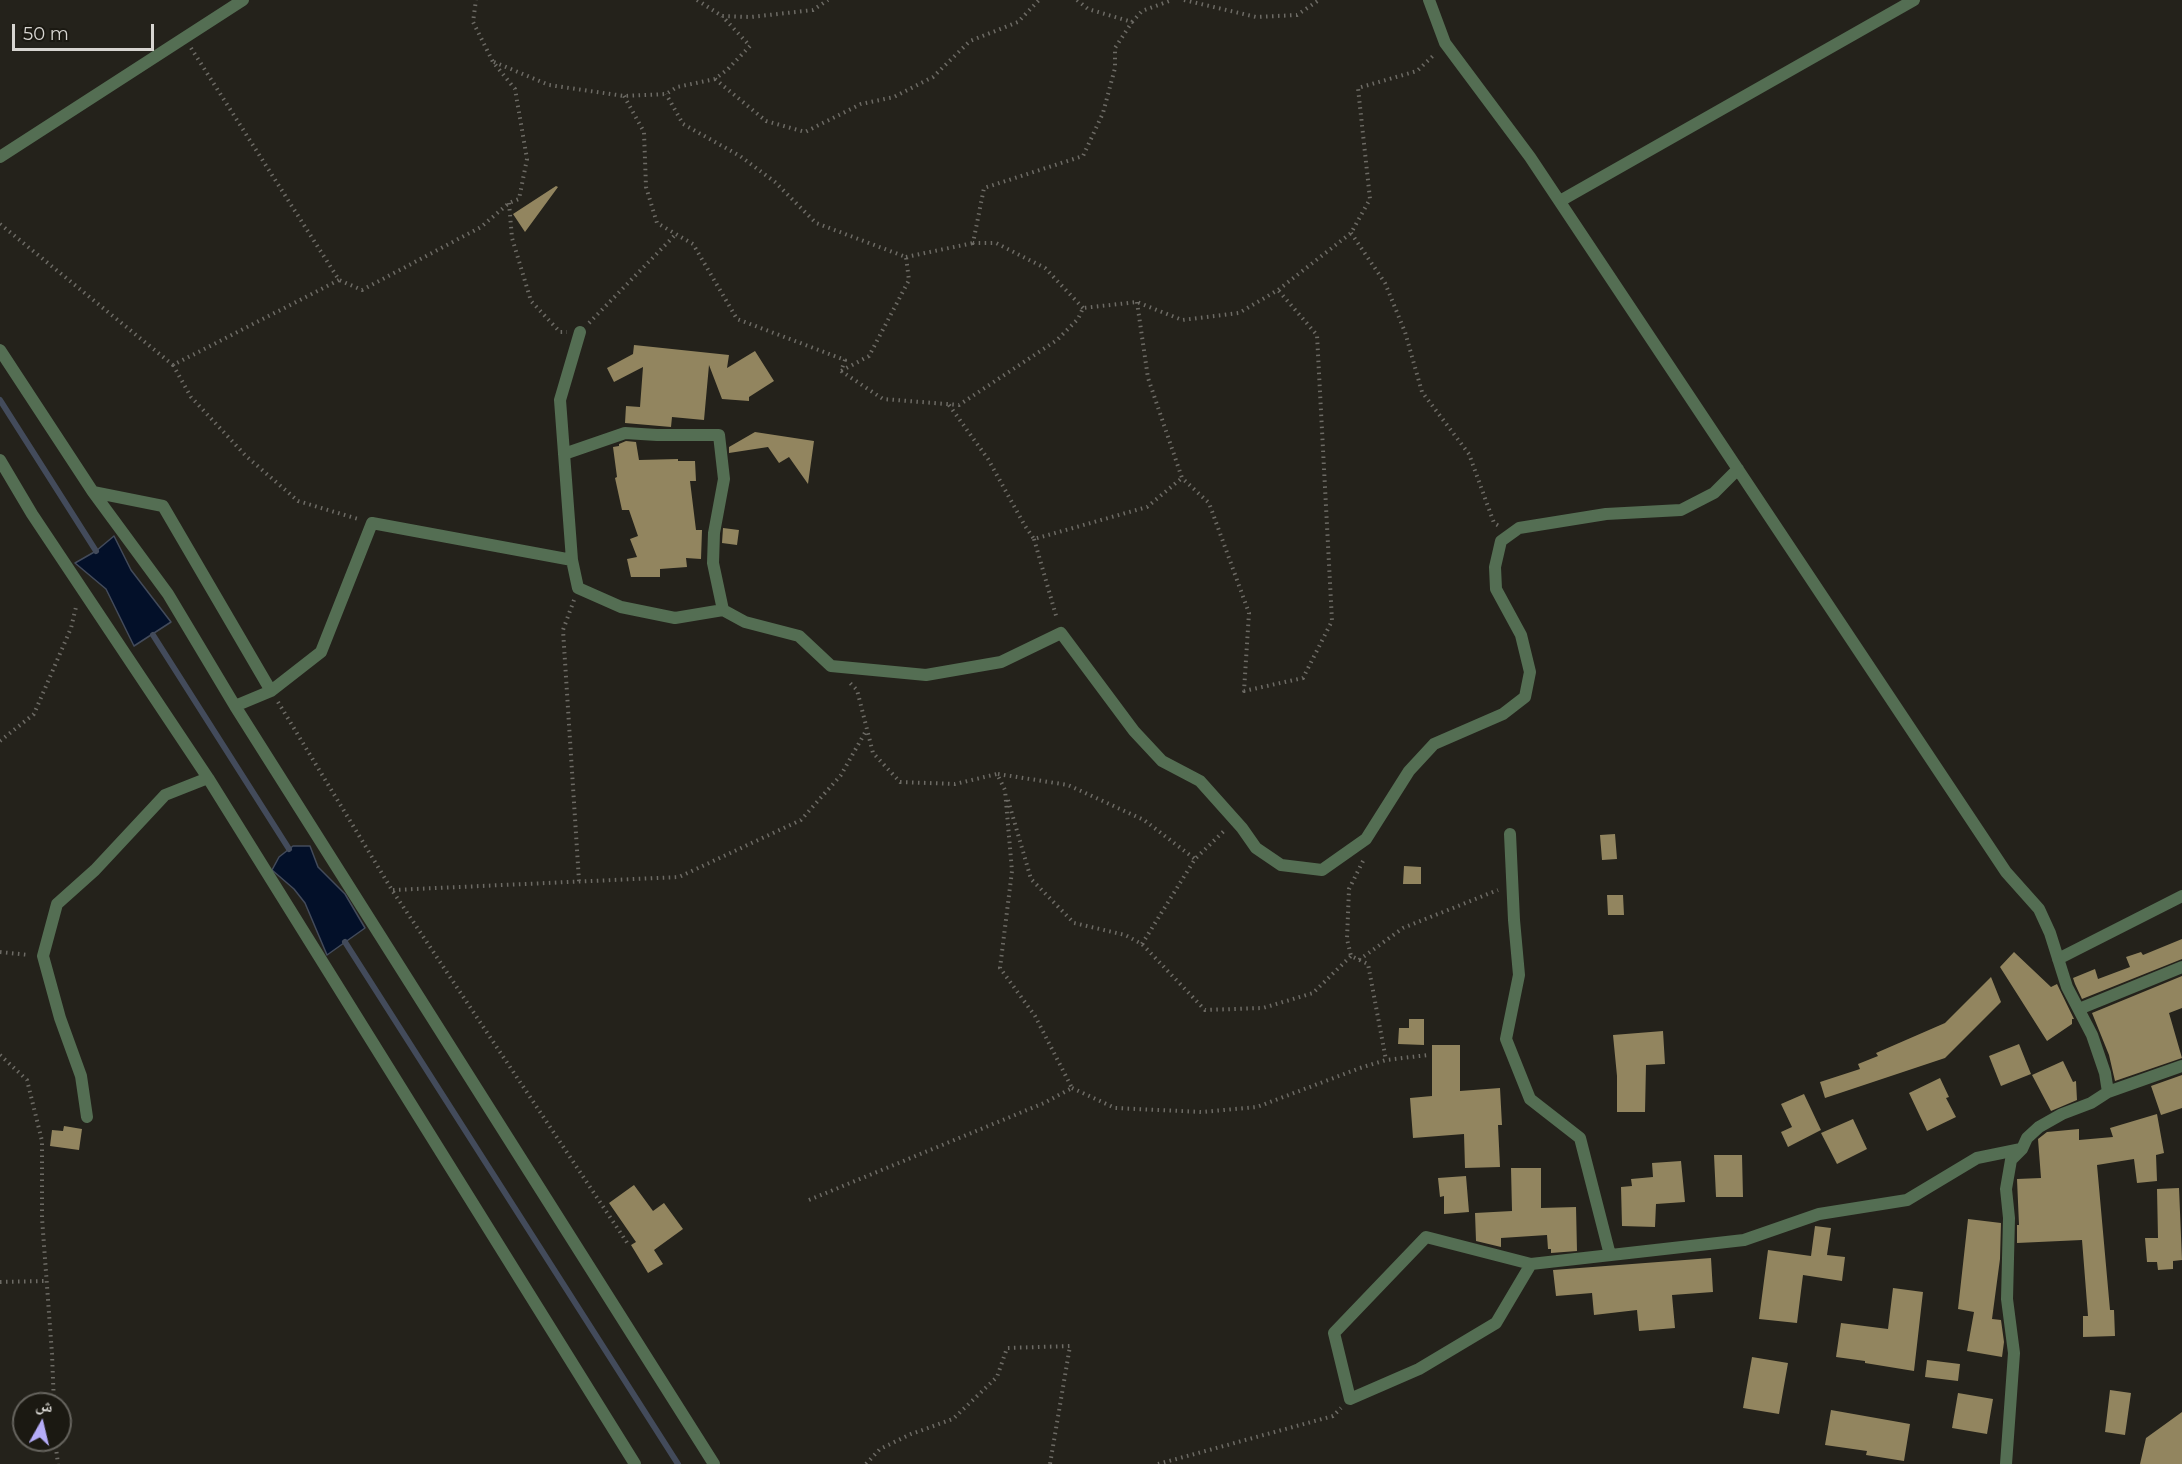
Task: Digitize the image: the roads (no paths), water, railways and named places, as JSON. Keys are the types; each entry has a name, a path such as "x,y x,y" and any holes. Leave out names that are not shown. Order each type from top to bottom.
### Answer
{"street":[{"path":"0,156 243,0"},
{"path":"1429,0 1445,43 1560,201 2006,872 2039,909 2067,987 2092,1035 2109,1092"},
{"path":"1560,201 1914,0"},
{"path":"580,332 560,400 572,560 578,588 621,607 675,618 723,610 745,622 799,636 831,666 926,675 1000,662 1061,633 1134,731 1162,760 1200,781 1235,820 1256,848 1281,865 1322,870 1365,839 1409,771 1434,744 1503,714 1525,697 1530,672 1521,635 1496,589 1495,567 1501,541 1519,528 1606,514 1681,510 1714,493 1738,469"},
{"path":"0,350 93,492 168,594 235,706 714,1464"},
{"path":"564,454 625,433 719,435 724,479 714,533 713,563 723,610"},
{"path":"0,460 32,514 208,778 635,1464"},
{"path":"93,492 163,506 271,691"},
{"path":"235,706 271,691 321,652 372,523 572,560"},
{"path":"87,1117 81,1076 60,1018 43,956 57,904 95,870 165,795 208,778"},
{"path":"1510,834 1519,975 1506,1040 1530,1099 1580,1138 1610,1255"},
{"path":"2058,958 2182,896"},
{"path":"2079,1009 2182,967"},
{"path":"2006,1464 2014,1353 2007,1299 2009,1218 2006,1189 2011,1160 2022,1149 2027,1138 2039,1127 2062,1114 2091,1103 2109,1092 2182,1066"},
{"path":"1531,1264 1496,1323 1419,1369 1350,1400 1334,1333 1426,1237 1531,1264 1744,1240 1819,1214 1907,1200 1977,1158 2022,1149"}],"water":[{"path":"114,536 131,570 171,622 134,646 106,589 75,563 96,551"},
{"path":"293,846 310,846 318,867 345,894 365,928 327,955 305,903 294,889 272,870 279,857"}],"waterway":[{"path":"0,400 96,551"},
{"path":"153,635 289,849"},
{"path":"345,942 678,1464"}]}
